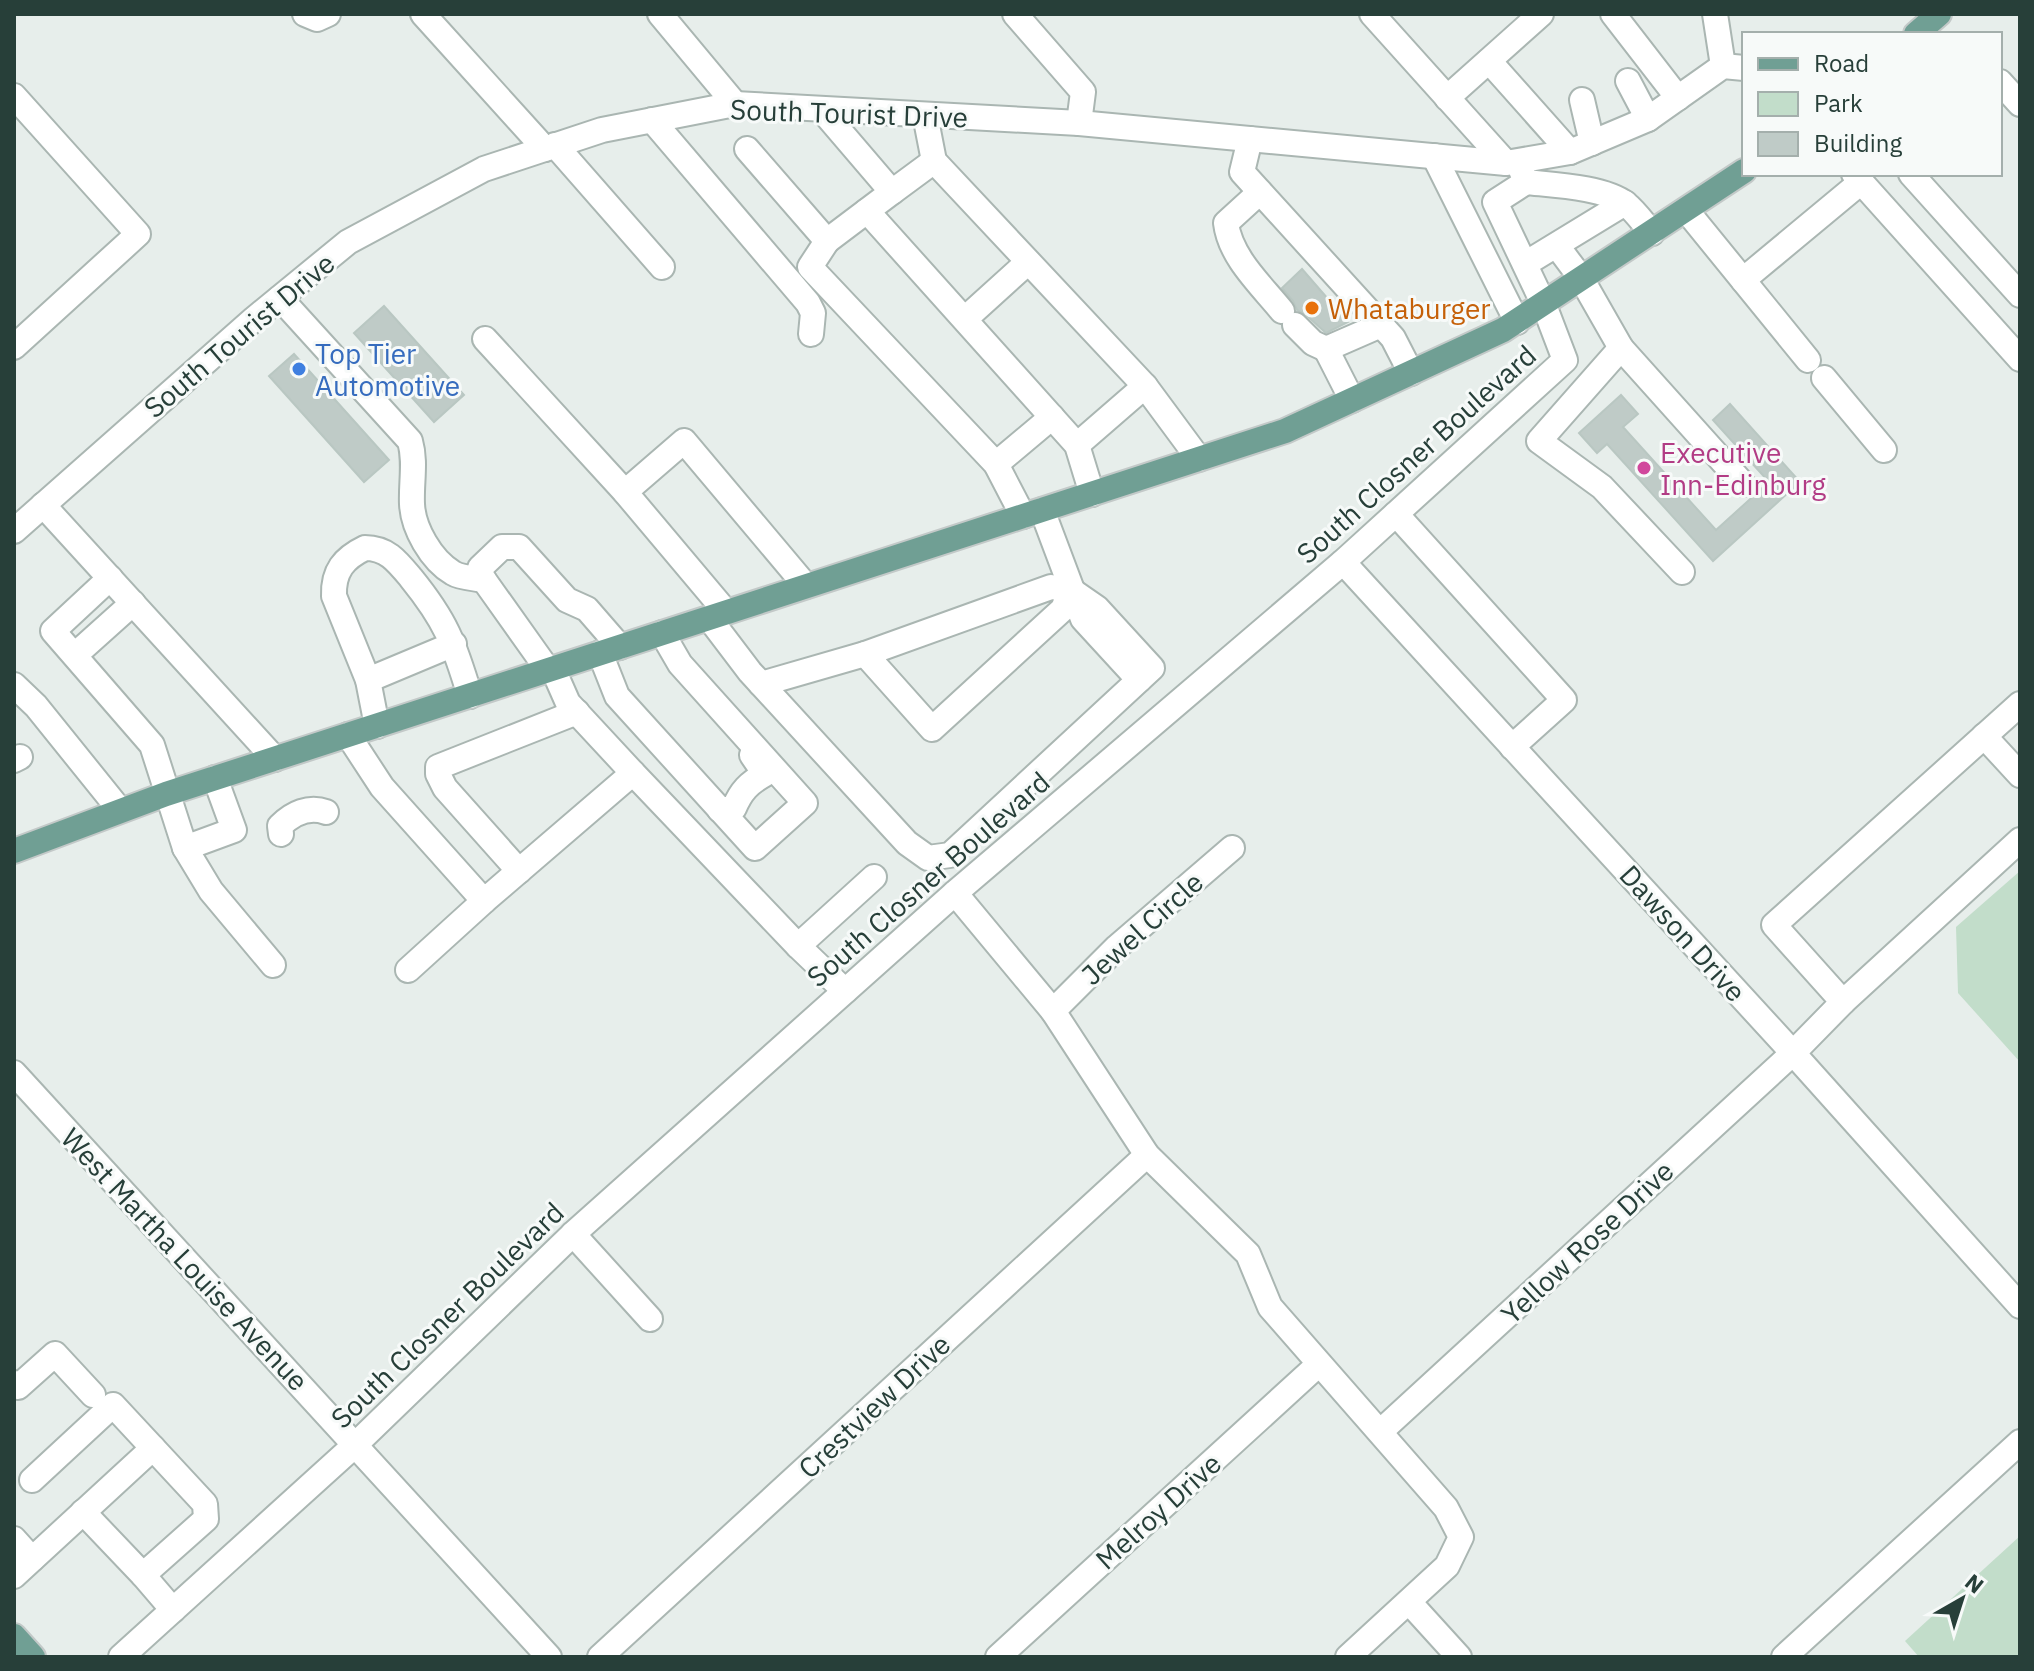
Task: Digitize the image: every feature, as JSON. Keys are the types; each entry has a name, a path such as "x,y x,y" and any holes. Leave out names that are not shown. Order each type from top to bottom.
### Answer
{"main road":[{"name":"South Closner Boulevard","path":"1544,305 1742,172"},
{"path":"14,851 119,809 1285,431 1517,322 1544,305"},
{"path":"14,1636 33,1657"}],"street":[{"path":"305,14 317,19 328,14"},
{"path":"423,14 662,267"},
{"path":"660,14 735,104"},
{"path":"1015,14 1083,92 1079,123"},
{"path":"1372,14 1516,169 1625,203 1652,233"},
{"path":"1447,98 1541,14"},
{"path":"1613,14 1678,98"},
{"path":"1715,14 1733,67"},
{"path":"1489,61 1581,148"},
{"name":"South Tourist Drive","path":"14,531 348,242 484,169 602,130 735,104 1079,123 1434,156 1516,169 1581,148 1648,119 1733,67"},
{"path":"1628,81 1648,119"},
{"path":"2002,84 2020,104"},
{"path":"14,96 138,234 14,347"},
{"path":"1581,148 1582,100"},
{"path":"821,109 892,192"},
{"path":"925,115 934,161 1145,386 1199,459"},
{"path":"652,120 808,303 813,313 811,334"},
{"path":"1250,139 1242,172 1393,338 1411,373"},
{"path":"747,149 827,241"},
{"path":"1434,156 1517,322"},
{"path":"934,161 827,241 810,267 996,464 1033,513 1083,619 1181,700"},
{"path":"1516,169 1495,202 1544,305"},
{"path":"1913,176 2020,295"},
{"path":"1743,280 1858,178 2020,359"},
{"path":"1260,192 1226,223 1228,240 1253,276 1289,318 1313,343 1326,349 1352,400"},
{"path":"1525,264 1625,203"},
{"path":"1906,232 1937,203"},
{"path":"1686,210 1884,450"},
{"path":"867,211 1077,445 1092,494"},
{"path":"1557,246 1581,278 1621,348 1743,484"},
{"path":"965,319 1028,262"},
{"path":"1968,303 2001,275"},
{"path":"280,298 410,441 414,456 414,519 434,554 454,574 484,580"},
{"name":"South Closner Boulevard","path":"121,1657 355,1445 573,1234 955,893 1343,562 1565,360 1544,305"},
{"path":"1326,349 1381,325"},
{"path":"485,339 625,492 718,615 761,684 907,843 928,858 950,855 1146,674"},
{"path":"1621,348 1539,441 1602,487 1682,572"},
{"path":"1077,445 1145,386"},
{"path":"996,464 1052,417"},
{"path":"625,492 684,441 806,586"},
{"path":"43,505 275,759"},
{"path":"1396,514 1564,700 1512,747"},
{"path":"755,848 727,809 617,696 610,650 587,609 567,600 519,547 502,547 480,568 479,573 550,670 568,703 798,946 845,991"},
{"path":"377,726 368,680 334,596 333,581 346,559 365,548 388,552 435,607 454,644 470,696"},
{"name":"Dawson Drive","path":"1343,562 2020,1306"},
{"path":"110,578 53,631 152,745 185,848 211,891 273,965"},
{"path":"761,684 865,654 1051,587 1071,590"},
{"path":"865,654 932,729 1063,609 1071,590"},
{"path":"75,655 133,603"},
{"path":"662,633 680,664 805,803 728,871"},
{"path":"368,680 454,644"},
{"path":"14,685 36,706 119,809"},
{"path":"701,687 712,711 761,765 765,774 749,783 727,809"},
{"path":"1843,1002 1774,925 2020,704"},
{"path":"519,871 445,788 438,767 577,712"},
{"path":"348,735 382,787 484,901"},
{"path":"1984,736 2020,775"},
{"path":"408,970 633,773"},
{"path":"185,848 234,830 215,778"},
{"path":"281,834 280,826 289,817 314,808 326,812"},
{"name":"Yellow Rose Drive","path":"1381,1431 2020,840"},
{"name":"Jewel Circle","path":"1053,1011 1117,947 1232,848"},
{"path":"798,946 874,877"},
{"path":"955,893 1053,1011 1147,1155 1248,1254 1270,1307 1446,1508 1461,1537 1447,1566 1348,1657"},
{"name":"West Martha Louise Avenue","path":"14,1073 549,1657"},
{"name":"Crestview Drive","path":"600,1657 1147,1155"},
{"path":"573,1234 650,1319"},
{"path":"15,1387 55,1354 93,1395"},
{"name":"Melroy Drive","path":"998,1657 1319,1364"},
{"path":"32,1480 113,1405 205,1504 206,1519 143,1575"},
{"path":"1784,1657 2020,1442"},
{"path":"14,1576 153,1448"},
{"path":"83,1512 173,1610"},
{"path":"14,1539 32,1559"},
{"path":"1409,1602 1459,1657"}],"green space":[{"path":"2020,871 2020,1062 1958,993 1956,927"},
{"path":"2020,1536 2020,1657 1919,1657 1905,1641"}],"building":[{"name":"Whataburger","path":"1302,269 1348,322 1326,333 1297,310 1282,288"},
{"path":"384,306 464,395 434,422 354,333"},
{"path":"294,354 389,460 364,482 269,376"},
{"name":"Executive Inn-Edinburg","path":"1621,395 1638,414 1623,427 1716,530 1769,482 1713,420 1730,404 1800,482 1713,561 1607,444 1597,453 1579,433"}],"place":[{"name":"Whataburger","path":"1312,308"},
{"name":"Top Tier Automotive","path":"299,369"},
{"name":"Executive Inn-Edinburg","path":"1644,468"}]}
